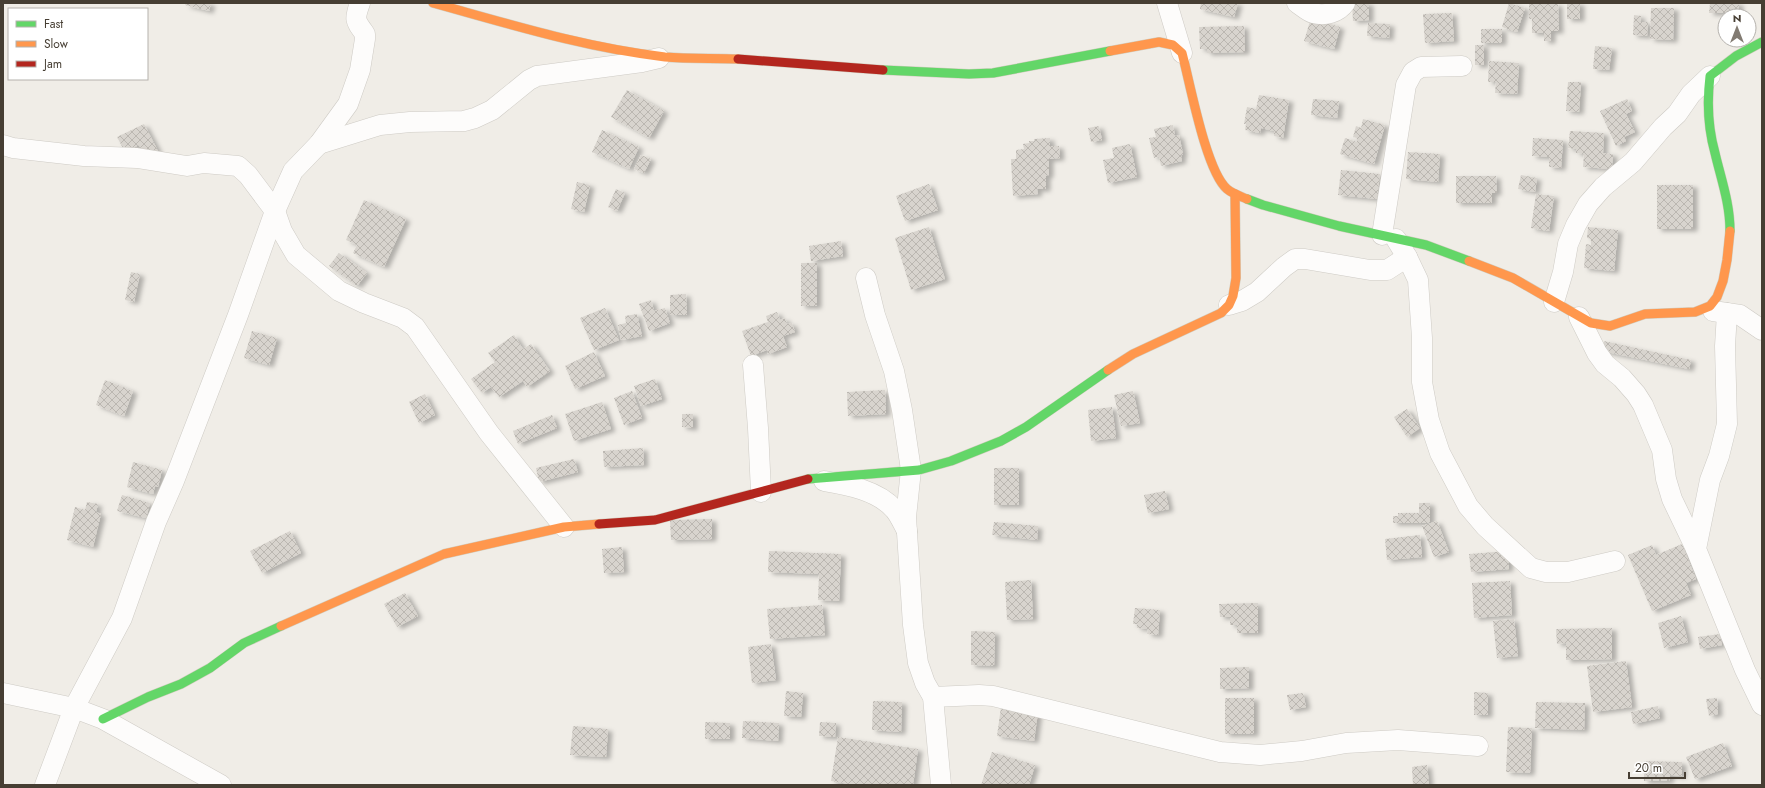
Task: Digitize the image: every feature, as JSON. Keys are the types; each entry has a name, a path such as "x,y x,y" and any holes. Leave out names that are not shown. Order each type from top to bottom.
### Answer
{"street":[{"path":"45,785 74,708 122,618 156,522 174,481 238,315 275,211 293,171 319,144 348,104 360,70 365,34 356,22 360,3"},
{"path":"433,3 570,40 617,50 666,57 757,60 864,69 969,74 993,73 1021,69 1159,42 1173,44 1182,53"},
{"path":"1167,3 1182,53 1210,160 1219,178 1227,188 1235,194 1263,205 1332,224 1426,245 1513,278 1579,317 1603,327 1622,324 1639,315 1705,310 1740,315 1762,330"},
{"path":"1297,3 1313,13 1328,14 1341,9 1345,3"},
{"path":"1554,302 1563,272 1568,244 1576,225 1588,204 1603,187 1633,162 1662,127 1676,114 1691,94 1710,76 1736,56 1762,42"},
{"path":"319,144 380,125 410,122 464,121 492,110 529,80 537,76 642,62 666,57"},
{"path":"1462,66 1421,67 1413,72 1406,85 1389,237 1408,257 1418,280 1422,338 1422,382 1429,420 1440,453 1468,506 1485,526 1530,568 1546,572 1568,572 1615,561"},
{"path":"1705,310 1715,301 1724,281 1731,232 1726,192 1712,141 1707,98 1710,76"},
{"path":"6,148 84,156 137,158 187,166 204,163 238,166 248,174 275,211 282,231 296,255 319,276 339,291 364,303 403,318 415,328 489,433 564,527"},
{"path":"104,719 182,684 210,668 244,643 444,554 564,527 655,520 810,479 919,470 951,461 1001,441 1026,427 1093,379 1132,354 1221,314 1233,296 1236,278 1235,194"},
{"path":"1228,305 1242,301 1257,292 1295,259 1305,259 1370,270 1387,270 1408,257"},
{"path":"866,278 875,315 897,383 911,470 907,502 907,531 912,625 918,663 925,683 933,697 941,785"},
{"path":"1696,549 1710,480 1719,456 1727,424 1725,346 1727,313"},
{"path":"1579,317 1597,353 1605,364 1622,378 1636,394 1643,405 1662,450 1666,479 1672,499 1696,549 1745,670 1762,705"},
{"path":"753,365 761,492"},
{"path":"810,479 841,484 866,491 881,499 894,509 907,531"},
{"path":"3,693 74,708 104,719 221,785"},
{"path":"933,697 979,695 993,696 1220,752 1260,755 1302,751 1346,743 1398,740 1478,746"}],"building":[{"path":"186,3 211,3 209,11 185,5"},
{"path":"1201,3 1238,3 1234,17 1200,9"},
{"path":"1352,3 1369,3 1369,20 1353,21"},
{"path":"1509,3 1525,8 1517,32 1502,27"},
{"path":"1567,3 1580,3 1580,19 1567,19"},
{"path":"1710,3 1739,3 1739,8 1717,8 1717,13 1709,13"},
{"path":"1529,4 1558,4 1559,31 1551,31 1551,41 1544,41 1544,33 1532,33 1532,19 1529,19"},
{"path":"1651,8 1674,8 1673,40 1650,39"},
{"path":"1452,13 1454,41 1425,43 1423,14"},
{"path":"1634,15 1641,16 1640,22 1648,22 1647,36 1633,35"},
{"path":"1311,18 1340,27 1334,49 1304,41"},
{"path":"1368,23 1390,24 1389,38 1367,36"},
{"path":"1244,26 1245,52 1207,53 1207,49 1200,49 1199,27"},
{"path":"1481,29 1502,29 1502,43 1481,43"},
{"path":"1475,45 1484,45 1484,65 1475,65"},
{"path":"1595,46 1612,48 1609,70 1593,69"},
{"path":"1489,61 1519,63 1517,94 1495,93 1496,82 1488,82"},
{"path":"1568,82 1581,82 1579,112 1566,111"},
{"path":"627,90 664,111 649,138 611,117"},
{"path":"1259,95 1289,100 1283,138 1274,136 1274,131 1261,128 1260,133 1245,130 1246,124 1244,124 1247,107 1256,109"},
{"path":"1313,99 1339,101 1337,118 1311,115"},
{"path":"1627,99 1632,111 1626,114 1635,132 1624,137 1626,141 1616,146 1600,111"},
{"path":"1363,119 1385,125 1374,164 1340,154 1345,138 1357,142 1357,138 1353,137 1356,126 1361,128"},
{"path":"144,124 158,151 145,157 139,145 125,152 117,137"},
{"path":"1173,125 1175,136 1179,135 1183,154 1181,155 1182,161 1161,166 1159,156 1154,158 1149,138 1156,137 1154,129"},
{"path":"1099,126 1102,140 1091,142 1088,128"},
{"path":"602,130 639,147 629,169 592,152"},
{"path":"1570,131 1604,133 1603,153 1613,154 1612,169 1583,167 1584,154 1576,153 1576,149 1568,148"},
{"path":"1050,138 1050,146 1059,146 1060,158 1049,159 1049,175 1046,176 1046,189 1037,189 1038,194 1013,196 1011,159 1016,159 1016,150 1024,149 1023,144 1029,143 1029,141 1034,141 1034,139"},
{"path":"1533,138 1563,140 1561,168 1549,167 1549,157 1532,156"},
{"path":"1130,144 1137,177 1108,183 1103,160 1114,158 1112,148"},
{"path":"1408,152 1440,154 1438,182 1406,179"},
{"path":"641,155 651,159 644,173 634,169"},
{"path":"1341,170 1380,174 1377,199 1338,195"},
{"path":"1521,175 1537,178 1535,192 1518,189"},
{"path":"1456,176 1496,176 1497,193 1492,193 1492,203 1456,203"},
{"path":"577,182 590,185 584,212 571,209"},
{"path":"929,184 938,210 905,221 896,196"},
{"path":"1657,185 1693,185 1693,229 1657,229"},
{"path":"616,189 625,193 617,211 608,207"},
{"path":"1536,194 1554,196 1549,231 1531,228"},
{"path":"364,200 406,219 384,267 353,253 357,245 346,240"},
{"path":"929,227 945,279 911,290 895,238"},
{"path":"1588,227 1618,230 1614,271 1584,268 1586,244 1591,245 1591,239 1587,238"},
{"path":"841,241 843,256 811,261 809,246"},
{"path":"339,253 367,273 357,286 329,266"},
{"path":"801,263 817,263 817,306 801,306"},
{"path":"131,272 140,274 134,302 125,300"},
{"path":"686,294 687,315 670,315 670,295"},
{"path":"651,300 654,311 665,308 670,323 649,331 639,304"},
{"path":"605,308 619,340 594,350 580,318"},
{"path":"777,312 780,320 785,318 787,324 792,323 795,332 783,336 787,347 768,354 767,350 751,356 742,331 768,322 766,316"},
{"path":"637,314 642,336 621,340 618,325 626,323 625,316"},
{"path":"252,331 277,338 269,365 244,358"},
{"path":"514,335 523,349 531,344 550,371 527,387 523,381 499,397 491,387 482,393 471,379 495,362 488,353"},
{"path":"1604,341 1691,360 1689,369 1602,351"},
{"path":"594,352 605,376 575,389 565,366"},
{"path":"655,379 662,399 641,406 634,386"},
{"path":"105,380 133,391 124,416 96,405"},
{"path":"885,390 886,414 848,416 847,392"},
{"path":"632,391 642,418 624,425 614,398"},
{"path":"1133,391 1140,423 1121,426 1114,395"},
{"path":"425,394 435,415 419,423 409,402"},
{"path":"602,402 611,429 574,441 565,414"},
{"path":"1112,407 1116,438 1091,441 1088,410"},
{"path":"1407,409 1420,428 1407,437 1394,417"},
{"path":"682,414 693,414 693,428 682,427"},
{"path":"552,415 557,428 518,444 513,431"},
{"path":"643,448 644,465 604,467 603,451"},
{"path":"574,459 578,472 539,482 536,468"},
{"path":"133,462 162,470 158,487 155,486 153,494 127,487"},
{"path":"994,468 1019,468 1019,505 994,505"},
{"path":"1165,491 1169,509 1148,513 1144,495"},
{"path":"122,495 150,503 146,518 117,511"},
{"path":"87,502 98,504 96,512 101,514 93,547 67,540 75,507 85,510"},
{"path":"1419,503 1430,503 1430,523 1393,523 1393,516 1398,516 1398,513 1419,513"},
{"path":"712,519 712,539 671,540 670,520"},
{"path":"1437,521 1449,552 1434,557 1422,526"},
{"path":"994,522 1038,526 1037,540 992,535"},
{"path":"290,531 301,553 262,573 250,551"},
{"path":"1420,535 1422,557 1387,560 1385,539"},
{"path":"1682,544 1696,579 1686,583 1691,595 1652,611 1628,555 1652,545 1656,555"},
{"path":"622,547 624,572 604,573 602,549"},
{"path":"769,551 841,554 839,601 818,600 819,574 768,572"},
{"path":"1508,551 1509,569 1471,572 1469,554"},
{"path":"1031,580 1033,619 1007,620 1005,582"},
{"path":"1510,581 1512,615 1474,618 1472,583"},
{"path":"405,593 418,616 397,627 384,604"},
{"path":"1258,603 1258,633 1237,633 1237,625 1230,625 1230,617 1220,617 1219,604"},
{"path":"822,605 825,635 770,639 767,609"},
{"path":"1135,608 1160,610 1158,635 1147,634 1148,629 1137,628 1137,624 1133,624"},
{"path":"1681,616 1688,642 1664,648 1658,623"},
{"path":"1514,619 1518,656 1497,658 1493,621"},
{"path":"1612,628 1612,659 1566,660 1566,643 1557,644 1556,629"},
{"path":"971,631 995,632 994,666 971,665"},
{"path":"1720,634 1722,645 1700,649 1698,637"},
{"path":"771,644 776,680 752,683 748,647"},
{"path":"1626,661 1632,707 1593,712 1587,666"},
{"path":"1249,667 1249,688 1220,689 1220,668"},
{"path":"786,691 803,693 801,717 784,716"},
{"path":"1474,692 1488,693 1488,715 1474,715"},
{"path":"1303,693 1306,707 1290,710 1287,695"},
{"path":"1225,698 1254,698 1254,734 1225,734"},
{"path":"1717,698 1718,714 1709,716 1706,699"},
{"path":"873,701 902,702 901,732 872,730"},
{"path":"1536,702 1585,703 1584,730 1535,728"},
{"path":"1658,706 1660,718 1633,724 1631,712"},
{"path":"1001,707 1038,712 1034,741 997,736"},
{"path":"743,721 779,723 778,741 742,738"},
{"path":"705,722 730,723 730,739 705,739"},
{"path":"820,722 836,723 835,737 819,736"},
{"path":"573,726 608,729 606,757 570,755"},
{"path":"1508,727 1532,728 1530,773 1506,772"},
{"path":"838,737 918,749 913,785 856,785 831,781"},
{"path":"1723,743 1732,766 1695,779 1686,757"},
{"path":"992,752 1035,765 1029,785 981,785"},
{"path":"1644,761 1682,762 1682,776 1670,775 1669,781 1644,781"},
{"path":"1427,765 1429,785 1413,785 1412,767"}],"traffic: fast":[{"path":"1730,231 1727,201 1713,144 1710,124 1708,105 1710,76 1736,56 1762,42"},
{"path":"883,70 969,74 993,73 1110,51"},
{"path":"1247,199 1263,205 1339,226 1426,245 1469,261"},
{"path":"808,479 919,470 951,461 1001,441 1026,427 1108,370"},
{"path":"103,719 148,697 181,684 210,668 244,643 281,626"}],"traffic: slow":[{"path":"433,3 519,27 606,48 665,57 738,59"},
{"path":"1110,51 1159,42 1173,45 1182,53 1200,126 1212,164 1219,179 1227,189 1234,194 1247,199"},
{"path":"1108,370 1133,354 1221,313 1229,305 1233,296 1236,278 1235,194"},
{"path":"1469,261 1513,278 1591,323 1610,326 1645,314 1695,312 1710,306 1717,297 1723,281 1730,231"},
{"path":"281,626 444,554 564,527 599,524"}],"traffic: jam":[{"path":"738,59 883,70"},
{"path":"599,524 655,520 808,479"}]}
